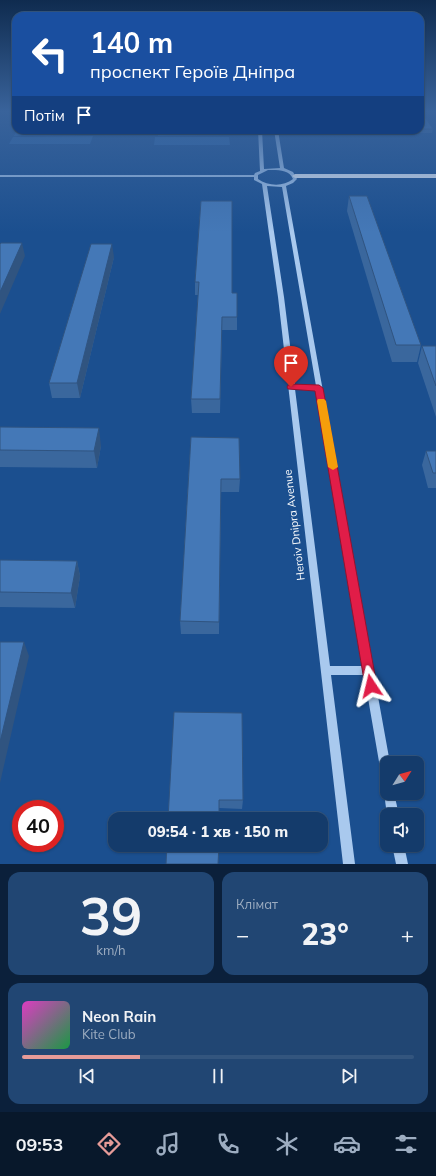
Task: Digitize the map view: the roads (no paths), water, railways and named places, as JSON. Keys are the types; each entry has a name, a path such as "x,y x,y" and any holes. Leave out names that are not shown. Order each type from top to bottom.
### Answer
{"main road":[{"path":"295,176 436,176"}],"street":[{"path":"262,151 262,170"},
{"path":"279,151 282,169"},
{"path":"0,176 255,176 262,170 282,169 295,176 293,181 284,184 264,183 259,181 255,176"},
{"name":"Heroiv Dnipra Avenue","path":"264,183 281,297 349,864"},
{"path":"284,184 383,756"},
{"path":"291,387 319,388"},
{"path":"325,670 368,671"},
{"path":"399,852 402,864"}]}
